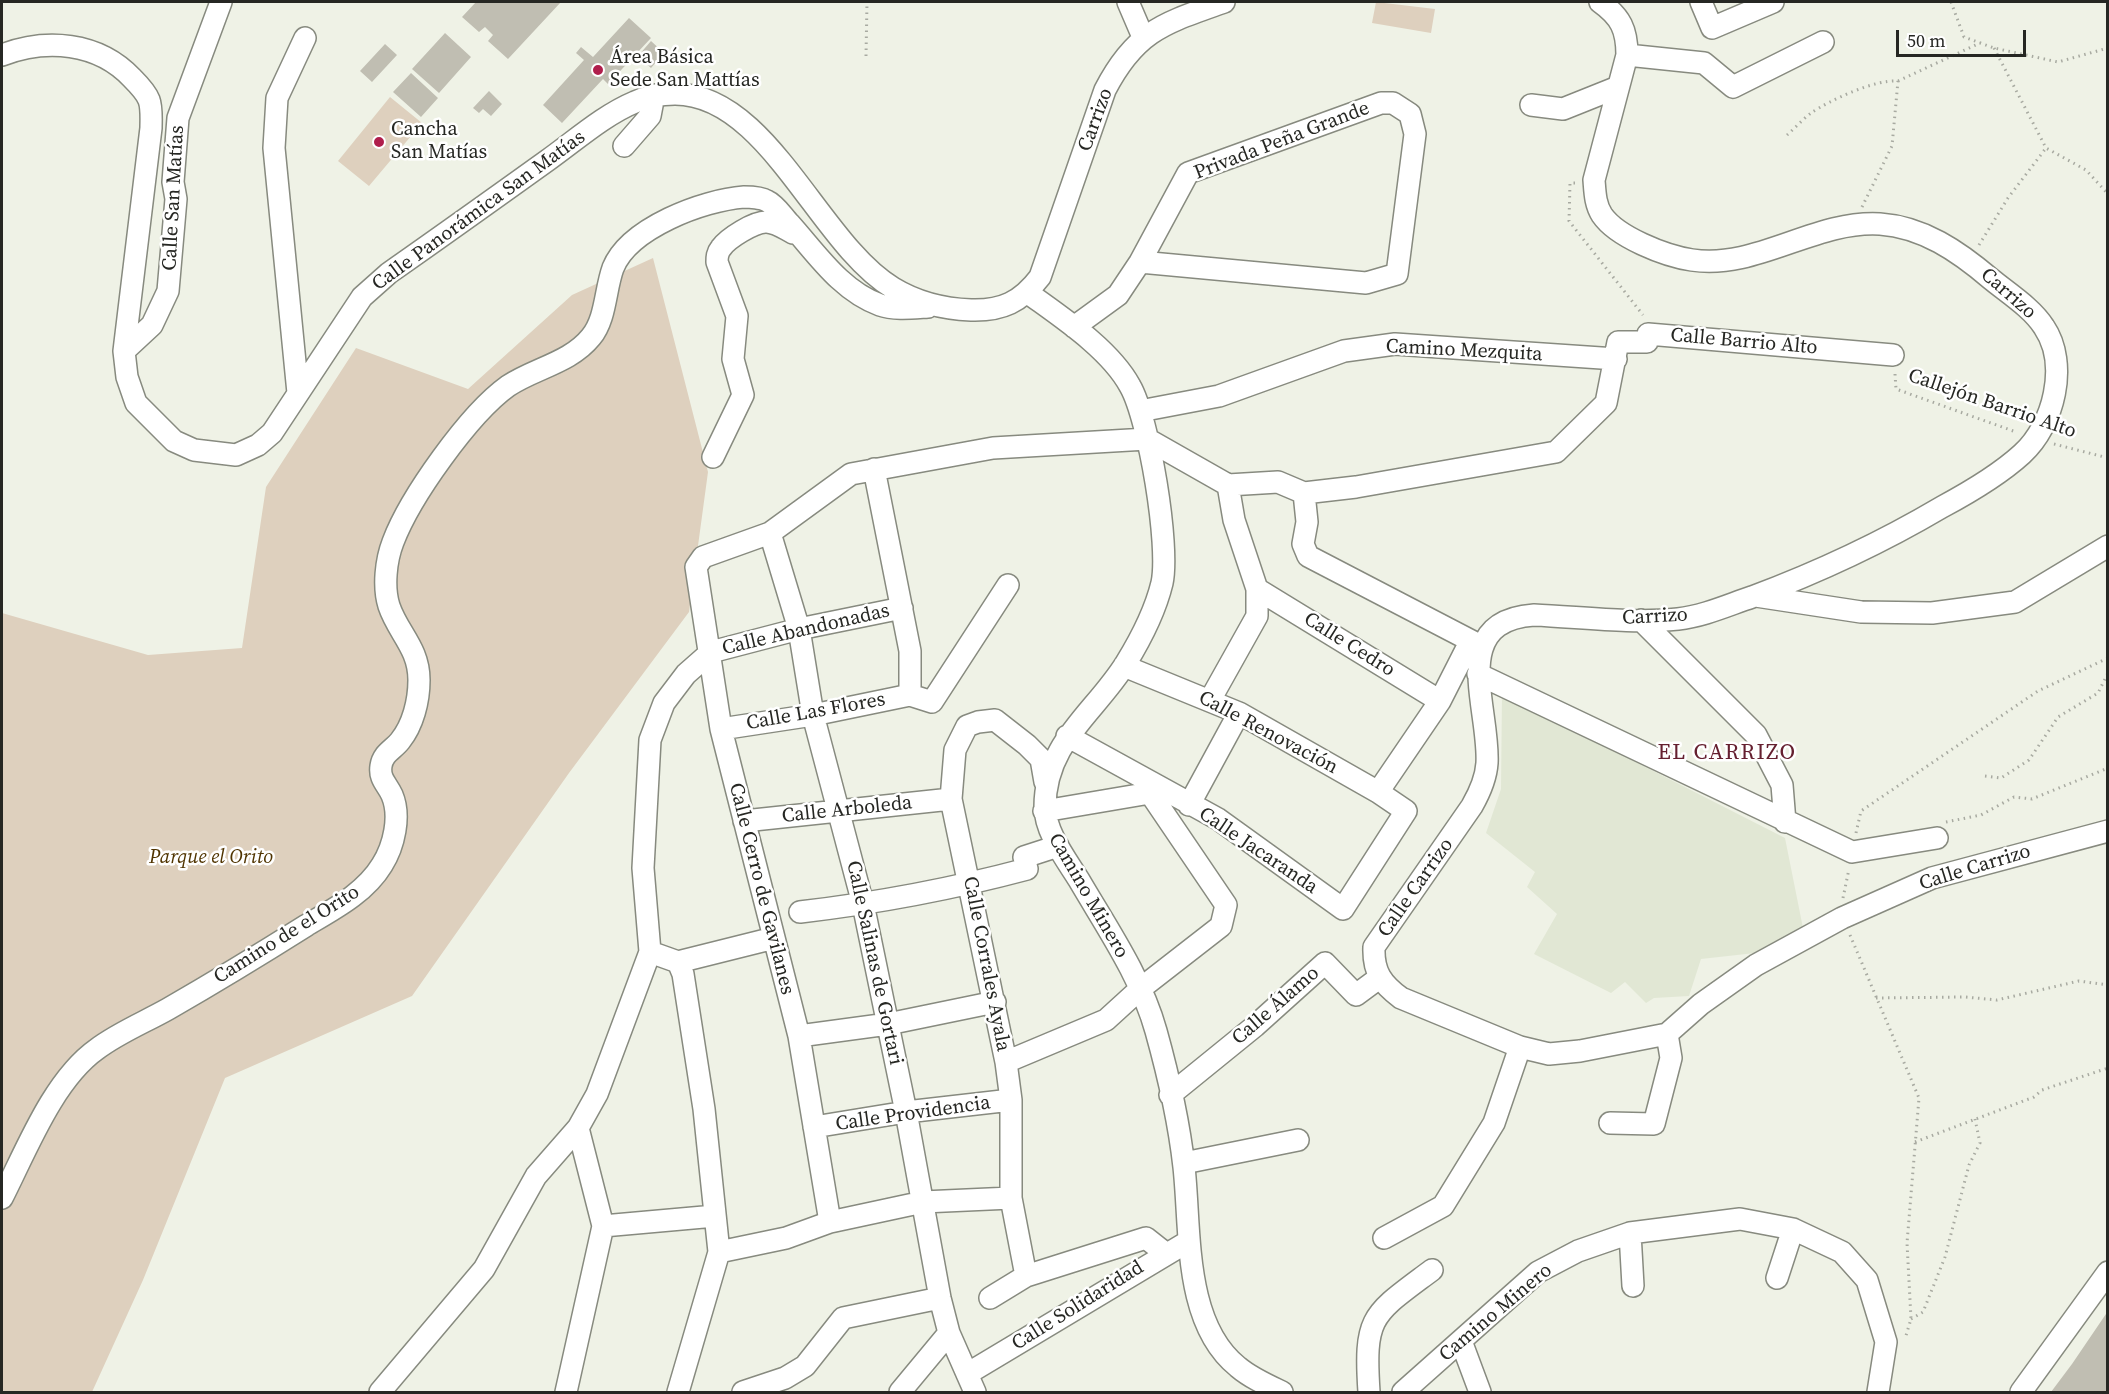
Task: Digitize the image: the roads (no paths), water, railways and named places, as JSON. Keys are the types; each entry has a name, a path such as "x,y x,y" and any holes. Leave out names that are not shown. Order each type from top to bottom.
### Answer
{"street":[{"name":"Calle San Matías","path":"124,351 152,325 168,291 176,199 173,182 178,118 221,2"},
{"path":"1128,2 1143,37"},
{"name":"Carrizo","path":"1028,293 1040,277 1048,257 1105,90 1116,69 1143,37 1161,25 1224,2"},
{"name":"Carrizo","path":"1378,792 1440,701 1475,644 1498,625 1516,616 1681,619 1707,613 1755,596 1888,539 1972,490 2023,453 2035,439 2054,393 2056,357 2052,341 2044,325 1966,258 1928,236 1879,224 1852,226 1829,230 1751,255 1694,260 1653,248 1615,228 1602,214 1595,198 1594,180 1627,55 1627,36 1620,21 1600,2"},
{"path":"1701,2 1712,28 1773,2"},
{"path":"298,393 274,148 277,98 305,38"},
{"path":"1627,55 1704,63 1734,87 1823,42"},
{"name":"Calle Panorámica San Matías","path":"2,54 19,48 62,45 82,48 104,56 124,70 150,101 151,128 124,351 127,377 136,403 174,441 194,450 236,456 258,445 272,433 362,297 389,273 610,116 654,95 694,95 731,113 750,128 875,274 893,288 939,306 987,310 1010,305 1028,293"},
{"path":"1531,105 1563,109 1618,87"},
{"path":"624,146 650,116 654,95"},
{"name":"Privada Peña Grande","path":"1074,327 1118,295 1140,262 1188,173 1381,103 1394,103 1410,114 1415,134 1397,274 1366,283 1140,262"},
{"name":"Camino de el Orito","path":"2,1198 51,1106 75,1069 97,1049 245,964 343,903 368,884 384,863 393,841 395,819 392,795 382,781 381,767 385,754 399,743 412,721 419,678 410,642 388,603 386,575 392,544 405,519 458,437 510,385 582,349 597,330 614,266 629,244 650,229 694,209 747,196 769,201 840,279 856,293 882,306 904,308 939,306"},
{"path":"713,457 743,395 733,359 737,316 717,262 718,252 722,245 758,224 768,222 779,225 804,240"},
{"name":"Camino Minero","path":"1028,293 1074,327 1118,369 1130,386 1140,411 1147,439 1165,556 1156,606 1124,666 1082,721 1067,736 1052,761 1046,782 1044,811 1058,846 1140,989 1155,1028 1184,1163 1190,1240 1199,1309 1215,1341 1237,1367 1282,1392"},
{"name":"Calle Barrio Alto","path":"1616,359 1618,342 1647,342 1648,334 1893,355"},
{"name":"Camino Mezquita","path":"1140,411 1219,396 1344,351 1395,344 1616,359"},
{"path":"770,533 851,474 993,448 1147,439 1228,485 1278,482 1304,493 1356,487 1556,452 1606,403 1616,359"},
{"path":"874,469 910,651 910,695"},
{"path":"1210,700 1257,616 1257,589 1234,520 1228,485"},
{"path":"1304,493 1307,522 1303,544 1308,556 1475,644"},
{"name":"Calle Cerro de Gavilanes","path":"770,533 703,557 696,567 711,652 721,729 799,1036 830,1222"},
{"name":"Calle Salinas de Gortari","path":"770,533 799,629 813,715 841,812 863,904 906,1112 940,1298 949,1333 971,1383"},
{"path":"1755,596 1861,612 1932,613 2015,602 2108,546"},
{"name":"Calle Las Flores","path":"721,729 813,715 910,695 932,702 1008,585"},
{"name":"Calle Cedro","path":"1257,589 1440,701"},
{"name":"Calle Abandonadas","path":"711,652 799,629 902,608"},
{"path":"1641,620 1756,735 1782,785 1785,822"},
{"name":"Calle Carrizo","path":"1379,978 1373,960 1374,947 1472,806 1483,786 1487,744 1475,644"},
{"path":"380,1392 484,1269 536,1176 578,1128 597,1094 650,952 642,868 650,740 664,703 686,674 711,652"},
{"name":"Calle Renovación","path":"1124,666 1239,713 1378,792 1406,811 1343,909"},
{"path":"1478,674 1852,852 1941,830"},
{"path":"1189,805 1239,713"},
{"name":"Calle Corrales Ayala","path":"1026,1276 1011,1198 1011,1100 1006,1062 971,884 951,799 954,750 968,726 995,720 1041,759 1046,782"},
{"name":"Calle Jacaranda","path":"1067,736 1218,819 1343,909"},
{"name":"Calle Jacaranda","path":"1044,811 1150,793 1226,905 1221,926 1140,989"},
{"name":"Calle Arboleda","path":"744,821 951,799"},
{"name":"Calle Carrizo","path":"1667,1034 1701,1004 1756,965 1842,918 1932,878 2108,831"},
{"path":"800,912 863,904 971,884 1027,869 1024,857 1058,846"},
{"path":"650,952 678,962 774,938"},
{"path":"678,962 683,974 704,1109 719,1252 678,1392"},
{"name":"Calle Álamo","path":"1170,1095 1255,1026 1325,963 1356,995 1379,978"},
{"path":"1379,978 1401,998 1520,1047 1550,1054 1667,1034 1671,1058 1654,1124 1610,1123"},
{"path":"1006,1062 1106,1020 1140,989"},
{"path":"799,1036 888,1024 995,1002"},
{"path":"1384,1238 1443,1206 1494,1123 1520,1047"},
{"name":"Calle Providencia","path":"814,1127 906,1112 1011,1100"},
{"path":"566,1392 603,1226 578,1128"},
{"path":"1184,1163 1298,1140"},
{"path":"719,1252 786,1238 830,1222 923,1202 1011,1198"},
{"path":"603,1226 715,1216"},
{"name":"Camino Minero","path":"1403,1392 1538,1272 1578,1251 1630,1233 1740,1219 1792,1229 1842,1252 1867,1280 1886,1342 1878,1392"},
{"path":"1777,1278 1792,1229"},
{"path":"1630,1233 1633,1286"},
{"path":"990,1298 1026,1276 1146,1238 1165,1253"},
{"name":"Calle Solidaridad","path":"971,1383 1165,1253 1190,1240"},
{"path":"1369,1392 1366,1354 1369,1332 1384,1306 1432,1270"},
{"path":"2021,1392 2108,1272"},
{"path":"743,1392 785,1378 805,1365 843,1318 940,1298"},
{"path":"900,1392 949,1333"},
{"path":"1461,1341 1480,1392"}],"place":[{"name":"Área Básica Sede San Mattías","path":"598,70"},
{"name":"Cancha San Matías","path":"379,142"}],"district":[{"name":"EL CARRIZO","path":"1727,753"}],"park label":[{"name":"Parque el Orito","path":"211,858"}]}
